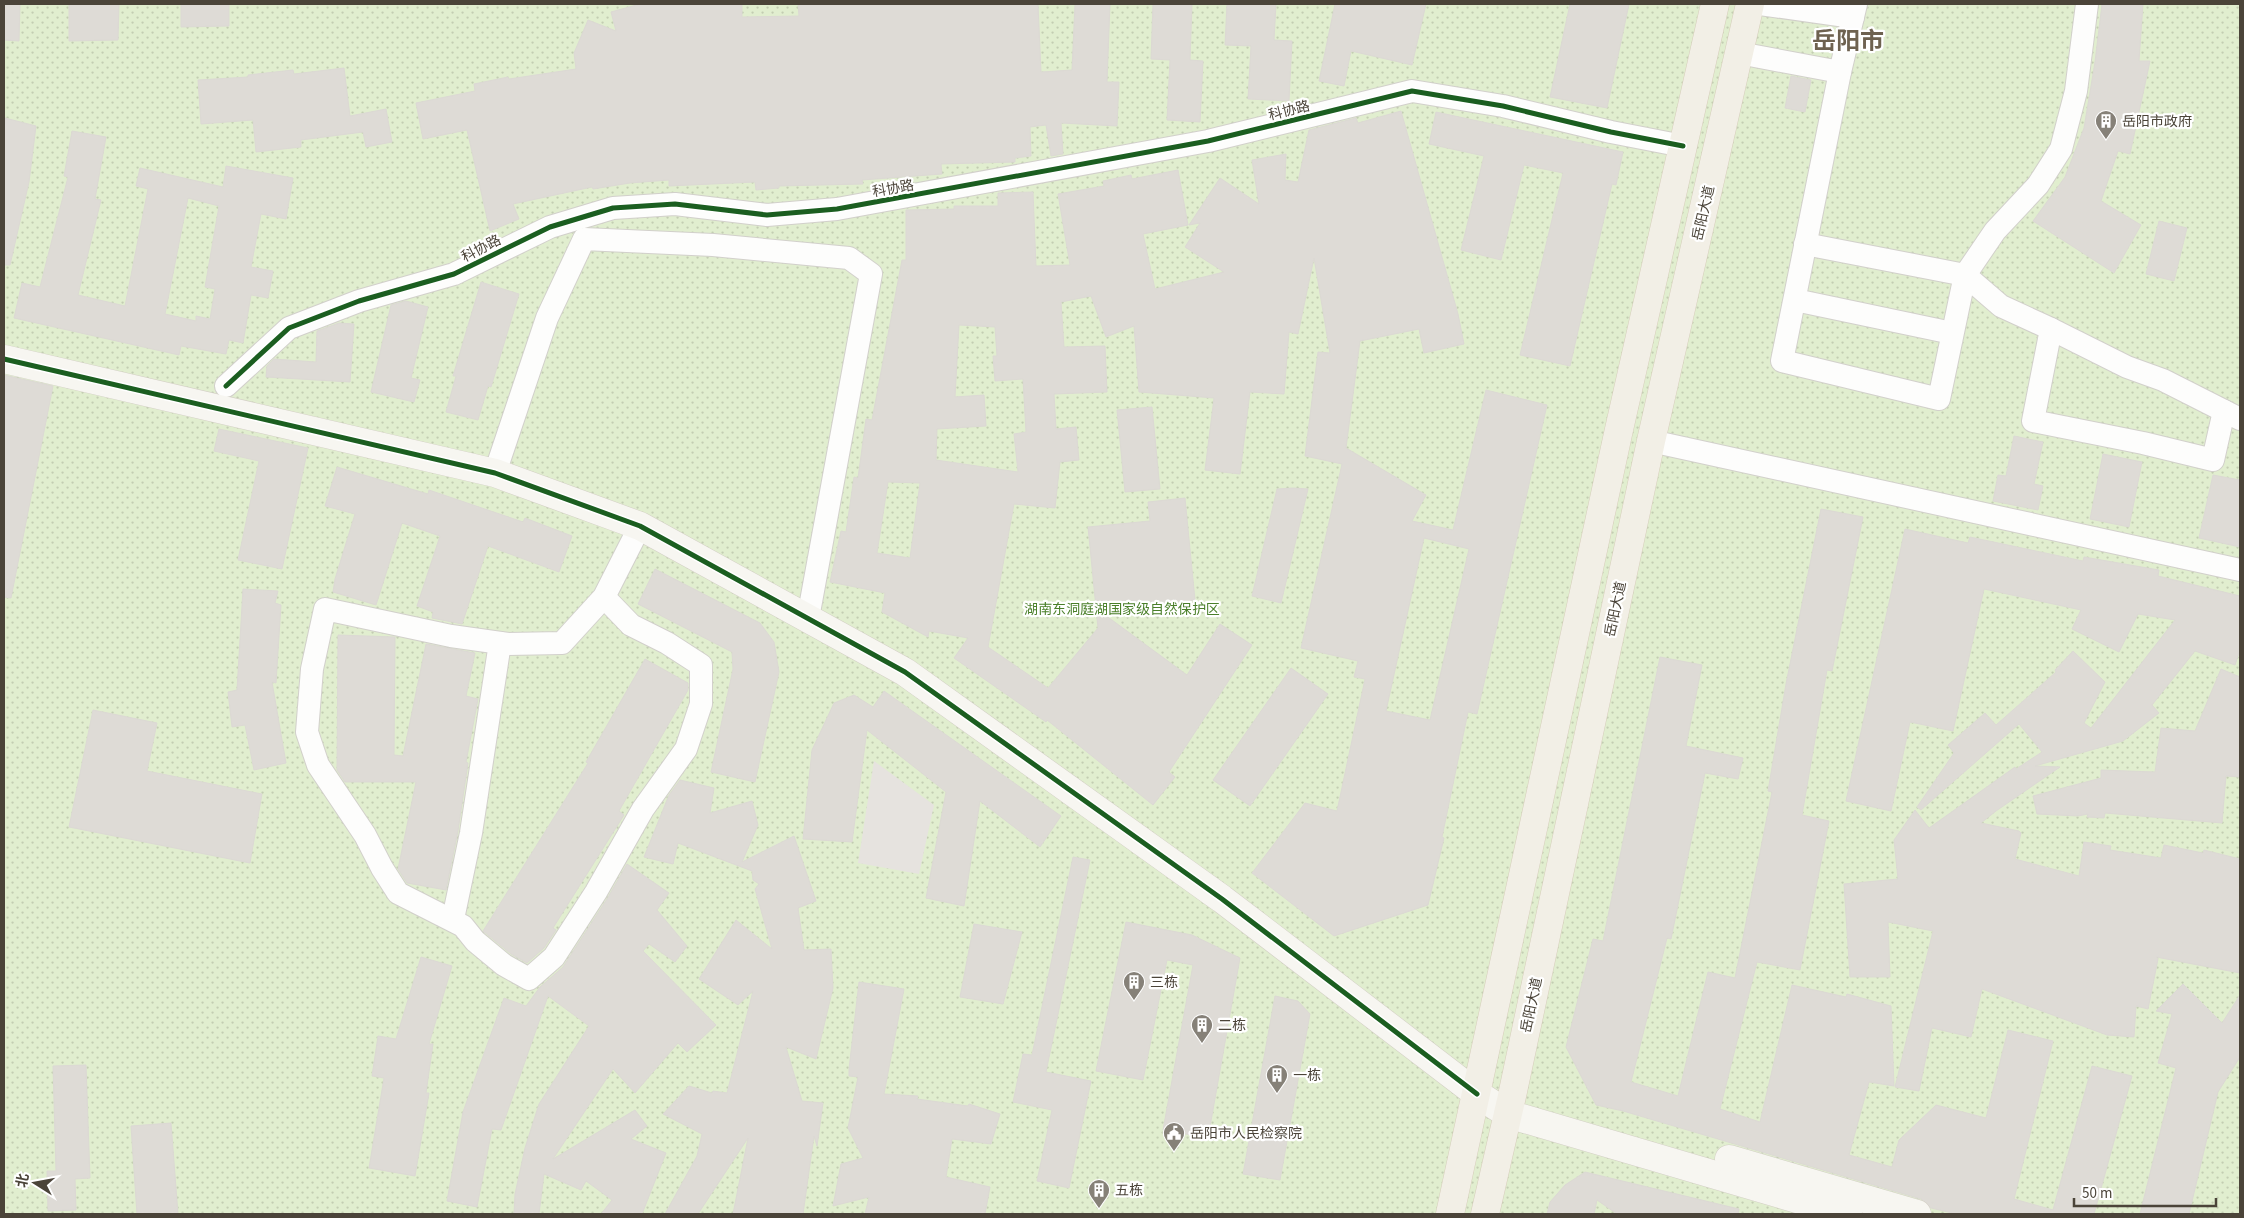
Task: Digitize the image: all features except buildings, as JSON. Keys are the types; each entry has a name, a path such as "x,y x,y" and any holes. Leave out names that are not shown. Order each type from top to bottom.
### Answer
{"main road":[{"path":"1450,1214 1618,434 1715,4"},
{"name":"岳阳大道","path":"1485,1214 1510,1105 1651,441 1750,4"}],"street":[{"path":"1760,4 1854,10 1782,361 1939,399 1965,275 1995,230 2038,185 2061,149 2076,91 2088,4"},
{"path":"1739,53 1840,72"},
{"name":"科协路","path":"226,386 289,328 359,301 454,274 550,226 613,208 675,204 767,215 837,209 1208,141 1412,91 1503,106 1612,132 1683,146"},
{"path":"494,473 547,318 584,239 713,245 849,258 871,274 808,618"},
{"path":"1806,244 1965,275 2001,306 2051,330 2127,367 2163,380 2232,415 2213,460 2143,443 2033,421 2051,330"},
{"path":"1795,300 1952,333"},
{"path":"4,358 494,473 640,526 904,672 1222,899 1477,1094 1848,1214"},
{"path":"1651,441 2240,570"},
{"path":"604,597 631,625 668,643 701,665 701,704 686,749 643,809 596,892 554,957 529,979 504,965 475,941 463,926 398,893 382,868 365,835 318,765 307,732 312,669 325,609 451,636 500,642 562,643 604,597 640,526"},
{"path":"452,919 471,833 500,642"},
{"path":"1510,1105 1917,1214"}],"green space":[{"name":"湖南东洞庭湖国家级自然保护区","path":"4,4 2240,4 2240,1214 4,1214"}],"shaded area":[{"path":"874,761 934,805 919,874 858,863"}],"cycle path":[{"path":"226,386 289,328 359,301 454,274 550,227 613,208 675,204 767,215 837,209 1208,141 1412,91 1503,106 1611,132 1683,146"},
{"path":"4,359 495,473 640,526 905,672 1222,899 1477,1094"}],"place":[{"name":"岳阳市政府","path":"2106,140"},
{"name":"三栋","path":"1134,1001"},
{"name":"二栋","path":"1202,1044"},
{"name":"一栋","path":"1277,1094"},
{"name":"岳阳市人民检察院","path":"1174,1152"},
{"name":"五栋","path":"1099,1209"}],"district":[{"name":"岳阳市","path":"1848,41"}]}
